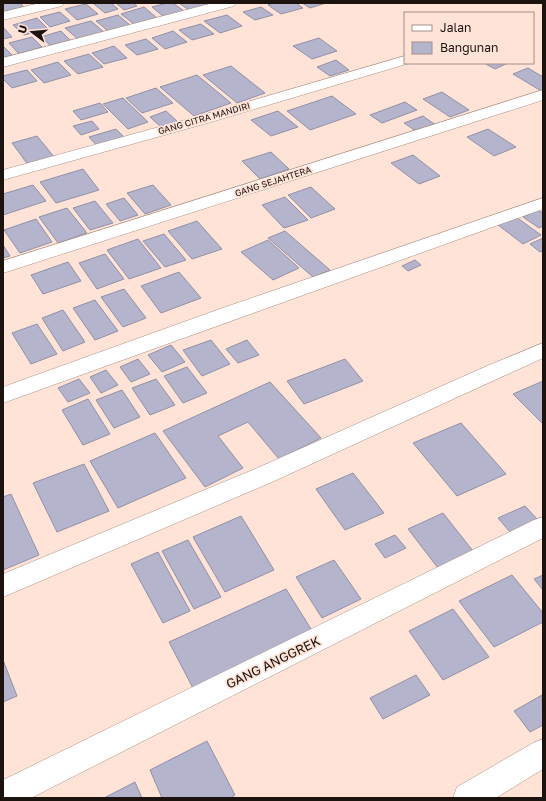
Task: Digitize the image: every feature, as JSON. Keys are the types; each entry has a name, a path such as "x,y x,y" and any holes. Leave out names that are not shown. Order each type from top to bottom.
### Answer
{"street":[{"path":"3,16 57,3"},
{"path":"3,63 225,3"},
{"name":"GANG CITRA MANDIRI","path":"3,176 205,119 404,60"},
{"name":"GANG SEJAHTERA","path":"3,266 543,95"},
{"path":"3,396 224,315 543,204"},
{"path":"3,586 349,438 543,350"},
{"name":"GANG ANGGREK","path":"3,796 543,527"},
{"path":"468,798 543,753"}],"building":[{"path":"3,3 20,3 26,9 3,14"},
{"path":"111,3 118,9 105,13 94,4"},
{"path":"116,3 133,3 137,6 124,10"},
{"path":"173,3 184,11 164,17 152,7"},
{"path":"179,3 206,3 209,5 189,10"},
{"path":"274,3 296,3 303,8 281,14 268,5"},
{"path":"302,3 326,3 310,8"},
{"path":"86,4 98,14 77,20 65,9"},
{"path":"144,7 157,18 134,24 121,14"},
{"path":"261,7 273,15 255,20 243,12"},
{"path":"60,12 70,21 50,27 40,17"},
{"path":"118,15 130,25 108,31 96,21"},
{"path":"227,15 242,26 220,33 204,21"},
{"path":"37,18 48,29 24,35 13,25"},
{"path":"91,21 104,32 78,39 65,28"},
{"path":"201,24 214,34 192,40 179,30"},
{"path":"3,27 12,37 3,39"},
{"path":"61,31 71,41 51,46 41,37"},
{"path":"173,31 187,42 165,49 152,38"},
{"path":"32,37 42,47 19,54 9,43"},
{"path":"319,38 337,51 312,59 293,46"},
{"path":"146,39 158,49 137,55 125,45"},
{"path":"3,46 13,56 3,59"},
{"path":"114,46 127,58 104,64 92,53"},
{"path":"89,54 103,67 78,74 64,61"},
{"path":"336,60 349,70 330,76 317,67"},
{"path":"58,62 71,75 44,83 31,70"},
{"path":"486,64 506,64 495,69"},
{"path":"231,66 265,93 237,103 203,75"},
{"path":"528,68 543,77 543,92 513,74"},
{"path":"27,70 37,81 12,88 3,79 3,76"},
{"path":"197,75 231,103 194,116 160,87"},
{"path":"156,88 173,103 142,113 126,98"},
{"path":"442,92 469,110 450,117 423,99"},
{"path":"332,96 356,114 310,130 287,111"},
{"path":"123,98 148,122 128,129 103,104"},
{"path":"405,102 417,110 382,123 370,115"},
{"path":"100,103 108,112 81,120 73,111"},
{"path":"166,111 178,122 162,128 150,117"},
{"path":"278,111 298,127 271,136 251,120"},
{"path":"423,116 437,126 419,133 404,123"},
{"path":"92,121 99,129 81,135 73,126"},
{"path":"116,129 124,137 97,146 89,137"},
{"path":"488,129 516,147 494,156 467,137"},
{"path":"37,136 55,158 29,166 12,143"},
{"path":"271,152 289,169 260,179 242,161"},
{"path":"413,155 440,176 419,184 391,163"},
{"path":"83,169 99,190 56,203 40,182"},
{"path":"33,185 46,201 3,215 3,194"},
{"path":"153,185 171,205 145,214 127,193"},
{"path":"311,187 335,209 311,218 288,195"},
{"path":"285,197 308,220 284,228 262,205"},
{"path":"124,198 138,215 120,221 106,204"},
{"path":"95,201 113,223 90,230 73,208"},
{"path":"67,208 87,233 58,243 39,217"},
{"path":"538,210 543,213 543,226 539,228 523,217"},
{"path":"516,217 541,235 523,244 498,225"},
{"path":"36,219 52,242 20,253 4,230"},
{"path":"197,221 222,249 192,259 168,231"},
{"path":"285,231 330,270 313,277 268,238"},
{"path":"164,234 186,260 165,267 143,241"},
{"path":"543,238 543,251 540,252 530,244"},
{"path":"138,239 161,268 129,279 107,250"},
{"path":"268,240 299,268 273,280 241,252"},
{"path":"3,245 10,256 3,258"},
{"path":"105,254 124,279 97,289 79,263"},
{"path":"415,260 421,265 408,271 402,266"},
{"path":"68,262 81,281 43,294 31,275"},
{"path":"179,272 201,298 161,313 141,286"},
{"path":"124,289 146,318 123,327 101,297"},
{"path":"95,300 118,331 95,340 73,308"},
{"path":"63,310 85,342 63,351 42,318"},
{"path":"37,324 57,354 31,364 12,333"},
{"path":"211,340 230,364 202,376 183,350"},
{"path":"247,340 259,355 238,363 226,349"},
{"path":"171,345 185,362 162,372 148,355"},
{"path":"138,359 150,374 131,382 120,367"},
{"path":"345,359 363,381 304,404 287,381"},
{"path":"187,367 207,393 183,403 164,376"},
{"path":"106,370 118,385 101,393 90,377"},
{"path":"79,379 90,393 68,402 58,388"},
{"path":"156,379 175,405 150,415 132,388"},
{"path":"543,381 543,424 513,394"},
{"path":"270,382 321,438 279,459 248,422 218,436 243,468 205,487 163,431"},
{"path":"122,390 140,417 114,428 96,400"},
{"path":"88,399 110,434 83,445 62,410"},
{"path":"461,423 506,474 457,496 413,443"},
{"path":"155,433 186,478 118,508 90,461"},
{"path":"84,464 109,511 57,532 33,483"},
{"path":"353,473 384,513 345,530 316,489"},
{"path":"11,494 39,555 3,570 3,497"},
{"path":"525,506 537,519 510,532 498,518"},
{"path":"443,513 473,551 438,568 408,529"},
{"path":"241,516 274,570 225,592 193,537"},
{"path":"395,535 406,548 385,558 375,544"},
{"path":"188,540 221,597 194,609 162,551"},
{"path":"158,552 190,611 163,623 131,564"},
{"path":"334,560 361,599 322,618 296,577"},
{"path":"512,575 543,613 543,622 494,647 459,601"},
{"path":"543,575 543,590 534,579"},
{"path":"286,589 316,637 196,694 169,642"},
{"path":"453,609 489,657 443,680 409,631"},
{"path":"3,660 17,696 3,702"},
{"path":"416,675 430,695 383,719 370,698"},
{"path":"542,695 543,725 530,732 514,711"},
{"path":"207,741 235,795 230,798 162,798 150,770"},
{"path":"135,782 142,798 104,798"}]}
